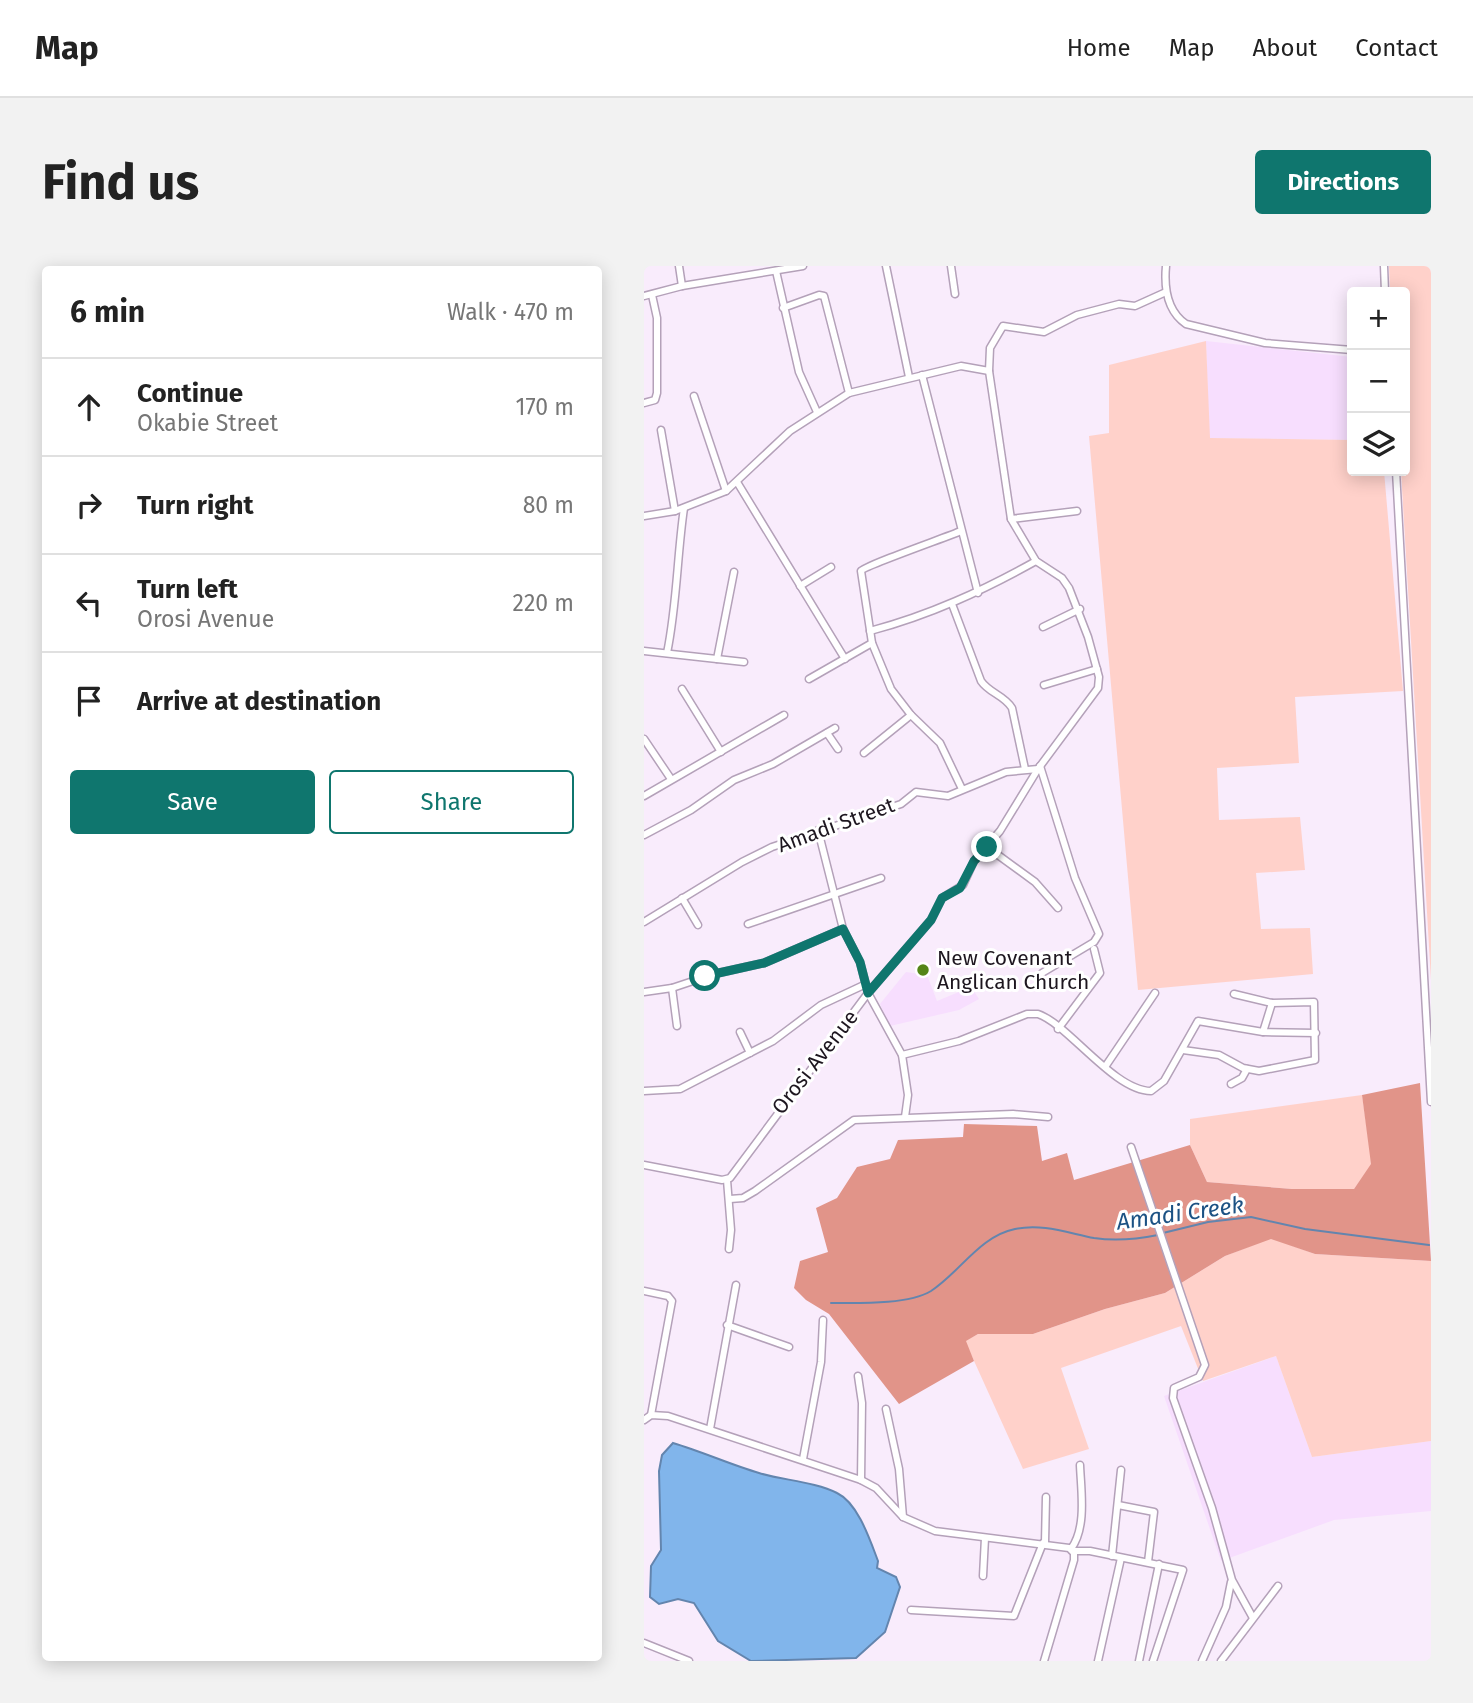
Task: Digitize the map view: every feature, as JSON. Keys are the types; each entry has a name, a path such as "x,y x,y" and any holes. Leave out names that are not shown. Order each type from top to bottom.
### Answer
{"street":[{"path":"679,266 682,286"},
{"path":"644,403 655,400 657,393 657,318 648,295 682,286 803,266"},
{"path":"886,266 909,377"},
{"path":"951,266 955,294"},
{"path":"1166,266 1166,292 1176,318 1197,329 1265,343 1347,349"},
{"path":"1384,266 1385,287"},
{"path":"776,271 799,372 817,412"},
{"path":"1044,685 1097,669 1080,609 1062,578 1036,561 1011,519 989,371 990,348 1003,326 1044,332 1057,328 1077,315 1119,304 1135,306 1166,292"},
{"path":"783,308 823,295 849,393"},
{"path":"644,516 676,511 726,491 790,431 849,393 961,366 989,371"},
{"path":"922,374 978,593"},
{"path":"694,396 726,491"},
{"path":"661,430 676,511"},
{"path":"1396,476 1431,1102"},
{"path":"737,482 845,659"},
{"path":"667,653 674,612 678,546 684,508"},
{"path":"1011,519 1077,511"},
{"path":"961,531 862,568 872,643 891,688 911,715 940,743 962,789"},
{"path":"870,631 916,619 978,593 1036,561"},
{"path":"800,586 831,567"},
{"path":"717,659 734,572"},
{"path":"951,604 981,681 986,688 1006,699 1012,708 1025,769"},
{"path":"1043,626 1080,609"},
{"path":"809,679 872,643"},
{"path":"644,652 744,662"},
{"name":"Orosi Avenue","path":"727,1180 868,993 931,920 942,898 960,888 974,861 1020,801 1039,768 1098,688 1097,669"},
{"path":"682,688 721,752"},
{"path":"644,796 784,715"},
{"path":"864,753 911,715"},
{"path":"644,835 691,810 734,780 773,764 835,728"},
{"path":"827,733 838,749"},
{"path":"644,740 671,779"},
{"path":"1039,768 1075,878 1099,934 1094,942 1042,972"},
{"name":"Amadi Street","path":"644,922 742,862 818,830 901,804 916,792 948,796 996,776 1039,768"},
{"path":"818,830 843,929 860,962 868,993 902,1055 908,1095 905,1117"},
{"path":"987,847 1035,882 1058,908"},
{"path":"748,924 881,878"},
{"path":"682,898 698,925"},
{"path":"644,992 672,988 709,975 764,963 843,929"},
{"path":"1058,1028 1100,972 1094,949"},
{"path":"644,1091 680,1090 773,1041 821,1005 866,984"},
{"path":"672,988 677,1027"},
{"path":"1105,1067 1155,992"},
{"path":"1184,1050 1219,1055 1247,1069 1272,1070 1315,1060 1314,1002 1272,1003 1234,994"},
{"path":"1263,1032 1272,1003"},
{"path":"902,1055 959,1041 1032,1013 1043,1016 1105,1067 1137,1088 1151,1091 1164,1081 1184,1050 1198,1021 1263,1032 1316,1032"},
{"path":"740,1032 750,1053"},
{"path":"1231,1084 1247,1069"},
{"path":"730,1199 743,1198 755,1191 845,1124 866,1118 1013,1114 1048,1117"},
{"path":"1131,1147 1205,1366 1199,1377 1174,1388 1173,1398 1212,1508 1232,1580 1253,1618"},
{"path":"644,1166 727,1180 730,1199 729,1249"},
{"path":"710,1429 736,1284"},
{"path":"644,1291 668,1296 672,1301 652,1415"},
{"path":"803,1459 821,1362 823,1320"},
{"path":"727,1325 789,1347"},
{"path":"858,1376 862,1403 861,1480"},
{"path":"886,1409 899,1469 903,1517"},
{"path":"644,1420 652,1415 668,1416 861,1480 876,1488 903,1517 935,1531 1044,1543 1179,1568 1184,1573 1153,1661"},
{"path":"1044,1661 1071,1574 1072,1550 1078,1535 1081,1507 1080,1465"},
{"path":"1112,1556 1121,1470"},
{"path":"911,1610 1014,1616 1044,1543 1046,1497"},
{"path":"1118,1505 1154,1512 1148,1562"},
{"path":"983,1576 985,1538"},
{"path":"1098,1661 1121,1558"},
{"path":"1139,1661 1159,1564"},
{"path":"1202,1661 1226,1607 1232,1580"},
{"path":"1221,1661 1278,1586"},
{"path":"644,1643 689,1661"}],"shaded area":[{"path":"1389,266 1431,266 1431,980 1401,476 1410,476 1410,287 1390,287"},
{"path":"1206,341 1347,356 1347,440 1209,438"},
{"path":"1206,341 1210,438 1347,440 1347,476 1384,476 1403,691 1295,697 1299,763 1217,768 1219,820 1300,817 1305,870 1256,873 1261,929 1310,928 1313,974 1138,990 1089,436 1109,433 1109,365"},
{"path":"906,972 927,975 937,1001 971,987 979,999 959,1010 890,1026 880,1004"},
{"path":"1420,1083 1431,1261 1315,1254 1271,1239 1225,1256 1165,1293 1105,1309 1033,1334 978,1334 966,1341 974,1361 899,1404 829,1314 806,1300 794,1288 800,1261 828,1252 816,1208 837,1198 857,1167 890,1159 898,1140 963,1137 964,1124 1037,1126 1042,1161 1067,1153 1074,1180 1190,1145 1207,1182 1292,1189 1354,1189 1371,1164 1362,1095"},
{"path":"1362,1095 1372,1164 1354,1189 1292,1189 1207,1182 1190,1145 1190,1119"},
{"path":"1271,1238 1315,1254 1431,1261 1431,1441 1312,1457 1276,1356 1203,1381 1181,1326 1061,1368 1089,1449 1023,1469 965,1341 978,1334 1033,1334 1105,1309 1165,1293 1225,1256"},
{"path":"1276,1356 1312,1457 1431,1441 1431,1511 1334,1520 1221,1561 1164,1396"}],"water":[{"path":"673,1443 759,1473 819,1486 844,1498 857,1513 867,1533 878,1561 877,1568 896,1577 900,1587 885,1632 856,1658 751,1661 718,1641 694,1603 678,1599 659,1604 650,1597 651,1566 661,1550 659,1471 662,1455"}],"waterway":[{"name":"Amadi Creek","path":"1163,1233 1208,1222 1251,1217 1305,1229 1429,1245"},
{"name":"Amadi Creek","path":"831,1303 882,1302 921,1296 942,1283 991,1239 1015,1229 1045,1228 1110,1239 1158,1235"}],"place":[{"name":"New Covenant Anglican Church","path":"923,970"}],"route":[{"path":"705,976 764,963 843,929 860,962 868,993 931,920 942,898 963,885 974,861 987,847"}]}
